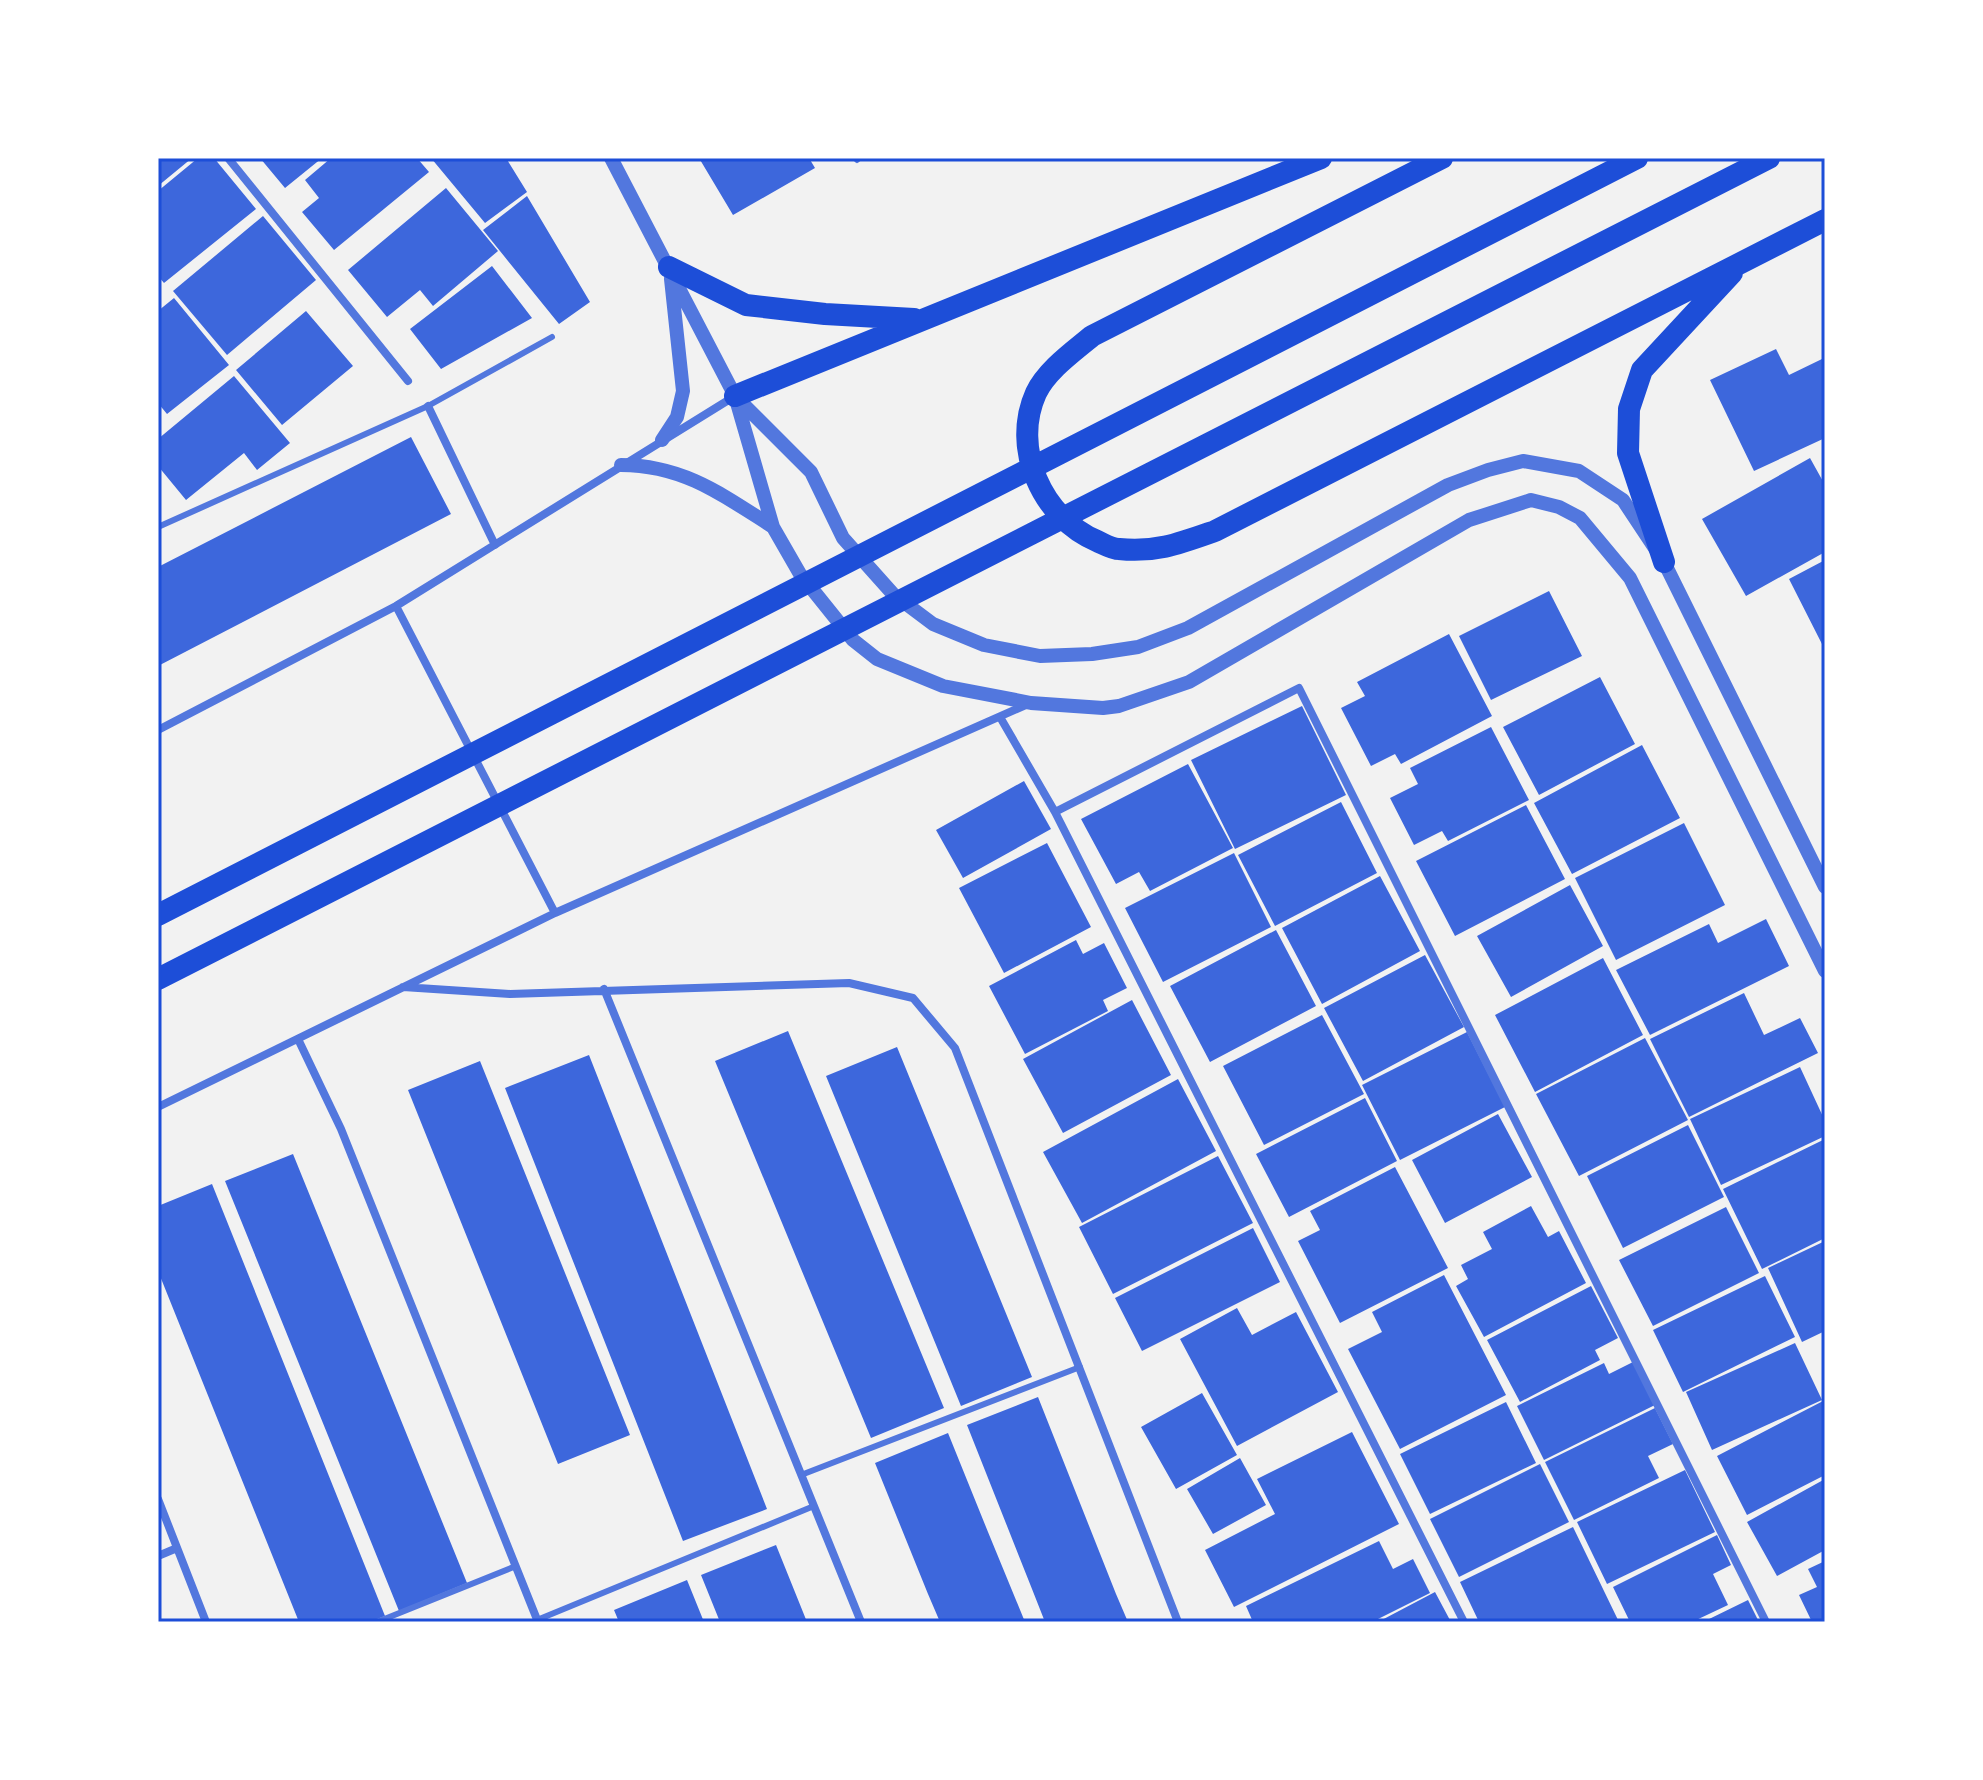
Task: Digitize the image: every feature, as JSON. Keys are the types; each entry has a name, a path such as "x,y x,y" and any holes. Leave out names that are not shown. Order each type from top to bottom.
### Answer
{"highway":[{"path":"735,396 1321,158"},
{"path":"1442,158 1092,336 1062,361 1037,391 1026,429 1033,474 1048,503 1079,534 1116,549 1164,549 1215,531 1825,220"},
{"path":"158,915 1637,158"},
{"path":"158,979 1769,158"},
{"path":"1664,562 1628,453 1629,409 1642,370 1743,261"},
{"path":"669,267 746,305 825,314 922,319"}],"street":[{"path":"228,158 408,381"},
{"path":"611,158 735,396 773,527 800,574 853,640 877,659 943,686 1031,703 1103,708 1119,706 1189,682 1469,520 1531,500 1559,507 1580,518 1630,578 1825,971"},
{"path":"662,440 677,417 683,391 669,267"},
{"path":"735,396 811,472 843,538 893,594 933,624 984,645 1040,656 1092,654 1138,647 1188,628 1448,485 1488,470 1523,461 1579,471 1623,500 1664,562 1825,887"},
{"path":"158,730 396,606 735,396"},
{"path":"428,406 495,545"},
{"path":"621,465 651,465 690,478 726,496 773,527"},
{"path":"396,606 555,913"},
{"path":"1055,812 1299,688 1766,1622"},
{"path":"158,1107 555,913 1031,703"},
{"path":"1000,717 1055,812 1464,1622"},
{"path":"403,987 510,994 849,983 913,998 955,1048 1178,1622"},
{"path":"604,989 861,1622"},
{"path":"298,1039 341,1129 538,1621"},
{"path":"158,1499 206,1622"},
{"path":"158,1556 177,1548"}],"lane":[{"path":"158,527 428,406 552,337"},
{"path":"801,1475 1080,1367"},
{"path":"538,1621 814,1506"},
{"path":"377,1622 516,1566"}],"building":[{"path":"158,158 192,158 158,186"},
{"path":"198,158 214,158 256,209 164,283 158,276 158,191"},
{"path":"260,158 322,158 285,188"},
{"path":"331,158 417,158 429,172 334,250 302,212 319,198 305,180"},
{"path":"431,158 506,158 527,192 485,223"},
{"path":"699,158 809,158 815,168 733,215"},
{"path":"446,188 498,251 433,306 420,290 387,317 348,270"},
{"path":"527,196 590,302 559,324 483,230"},
{"path":"263,216 316,280 227,355 173,291"},
{"path":"492,266 532,318 441,369 410,329"},
{"path":"174,298 229,365 167,414 158,403 158,311"},
{"path":"306,311 353,366 282,425 236,370"},
{"path":"1776,349 1789,375 1822,359 1825,366 1825,438 1754,471 1710,380"},
{"path":"234,376 290,443 257,470 244,453 186,500 158,466 158,439"},
{"path":"411,437 451,514 158,666 158,567"},
{"path":"1810,458 1825,485 1825,552 1746,596 1702,519"},
{"path":"1825,560 1825,650 1789,579"},
{"path":"1549,591 1582,656 1491,700 1459,636"},
{"path":"1449,634 1492,716 1401,764 1395,754 1371,766 1341,708 1365,696 1357,682"},
{"path":"1600,677 1635,744 1539,795 1503,727"},
{"path":"1302,706 1346,795 1235,849 1191,760"},
{"path":"1491,727 1529,800 1448,841 1442,831 1414,845 1390,798 1418,784 1410,768"},
{"path":"1642,745 1680,818 1572,874 1534,803"},
{"path":"1188,764 1233,848 1150,891 1139,872 1116,884 1081,819"},
{"path":"1024,781 1051,829 963,878 936,830"},
{"path":"1341,802 1377,873 1275,926 1238,855"},
{"path":"1526,805 1565,879 1455,936 1416,861"},
{"path":"1684,823 1725,905 1616,960 1575,878"},
{"path":"1047,843 1091,927 1004,973 959,888"},
{"path":"1234,853 1271,927 1163,982 1125,908"},
{"path":"1380,876 1420,951 1322,1004 1282,928"},
{"path":"1570,885 1603,946 1511,997 1477,936"},
{"path":"1766,919 1789,966 1650,1035 1616,970 1709,924 1718,943"},
{"path":"1276,930 1316,1006 1210,1062 1170,986"},
{"path":"1076,940 1083,954 1104,943 1127,988 1103,1000 1108,1011 1025,1054 989,986"},
{"path":"1425,955 1464,1027 1363,1081 1324,1008"},
{"path":"1603,958 1643,1035 1535,1092 1495,1015"},
{"path":"1744,993 1764,1035 1800,1018 1818,1053 1689,1117 1650,1039"},
{"path":"1132,1000 1171,1075 1063,1133 1023,1059"},
{"path":"1322,1015 1364,1094 1264,1145 1223,1066"},
{"path":"788,1031 944,1408 871,1438 715,1061"},
{"path":"1467,1032 1505,1107 1400,1160 1362,1085"},
{"path":"1645,1038 1688,1120 1579,1176 1536,1094"},
{"path":"897,1047 1032,1377 961,1406 826,1076"},
{"path":"589,1055 767,1509 683,1541 505,1088"},
{"path":"480,1061 630,1435 558,1464 408,1090"},
{"path":"1800,1067 1825,1121 1825,1136 1721,1185 1690,1119"},
{"path":"1178,1079 1216,1151 1082,1223 1043,1152"},
{"path":"1365,1098 1397,1161 1289,1217 1256,1154"},
{"path":"1498,1114 1532,1177 1445,1223 1412,1160"},
{"path":"1688,1125 1724,1197 1623,1248 1587,1176"},
{"path":"1825,1139 1825,1238 1762,1269 1723,1189"},
{"path":"293,1154 467,1583 399,1611 225,1181"},
{"path":"1218,1156 1253,1223 1113,1294 1079,1227"},
{"path":"1395,1167 1448,1268 1340,1323 1298,1241 1320,1230 1310,1211"},
{"path":"212,1184 385,1616 370,1622 299,1622 158,1271 158,1206"},
{"path":"1531,1206 1548,1237 1559,1231 1586,1283 1484,1337 1456,1286 1468,1279 1461,1265 1492,1249 1483,1232"},
{"path":"1726,1207 1759,1273 1653,1326 1619,1260"},
{"path":"1253,1228 1280,1282 1142,1351 1115,1298"},
{"path":"1825,1241 1825,1331 1802,1342 1768,1268"},
{"path":"1444,1275 1506,1395 1400,1449 1348,1349 1382,1332 1372,1312"},
{"path":"1765,1276 1795,1337 1683,1392 1653,1330"},
{"path":"1591,1286 1618,1338 1595,1350 1600,1360 1520,1402 1487,1340"},
{"path":"1237,1308 1252,1335 1296,1312 1338,1392 1237,1446 1180,1339"},
{"path":"1795,1343 1822,1400 1712,1450 1686,1392"},
{"path":"1633,1362 1655,1405 1544,1460 1517,1406 1604,1363 1609,1374"},
{"path":"1202,1393 1237,1455 1176,1489 1141,1427"},
{"path":"1038,1397 1128,1622 1045,1622 967,1425"},
{"path":"1825,1400 1825,1475 1747,1515 1717,1456"},
{"path":"1506,1402 1536,1463 1430,1514 1400,1454"},
{"path":"1655,1408 1673,1444 1648,1456 1659,1478 1574,1520 1545,1462"},
{"path":"1352,1432 1399,1524 1234,1607 1205,1550 1275,1514 1257,1479"},
{"path":"948,1433 1025,1622 940,1622 928,1594 875,1463"},
{"path":"1240,1458 1266,1505 1213,1534 1187,1489"},
{"path":"1540,1464 1569,1522 1459,1577 1430,1519"},
{"path":"1685,1470 1715,1532 1607,1584 1577,1522"},
{"path":"1825,1479 1825,1550 1777,1576 1747,1522"},
{"path":"1573,1527 1619,1622 1479,1622 1460,1582"},
{"path":"1717,1535 1731,1565 1713,1574 1728,1605 1692,1622 1630,1622 1613,1587"},
{"path":"1379,1541 1393,1569 1413,1559 1430,1593 1372,1622 1253,1622 1246,1606"},
{"path":"776,1545 807,1622 720,1622 701,1575"},
{"path":"1825,1561 1825,1622 1812,1622 1799,1595 1817,1587 1808,1569"},
{"path":"687,1580 704,1622 619,1622 614,1610"},
{"path":"1435,1592 1451,1622 1378,1622"},
{"path":"1748,1600 1759,1622 1703,1622"}]}
